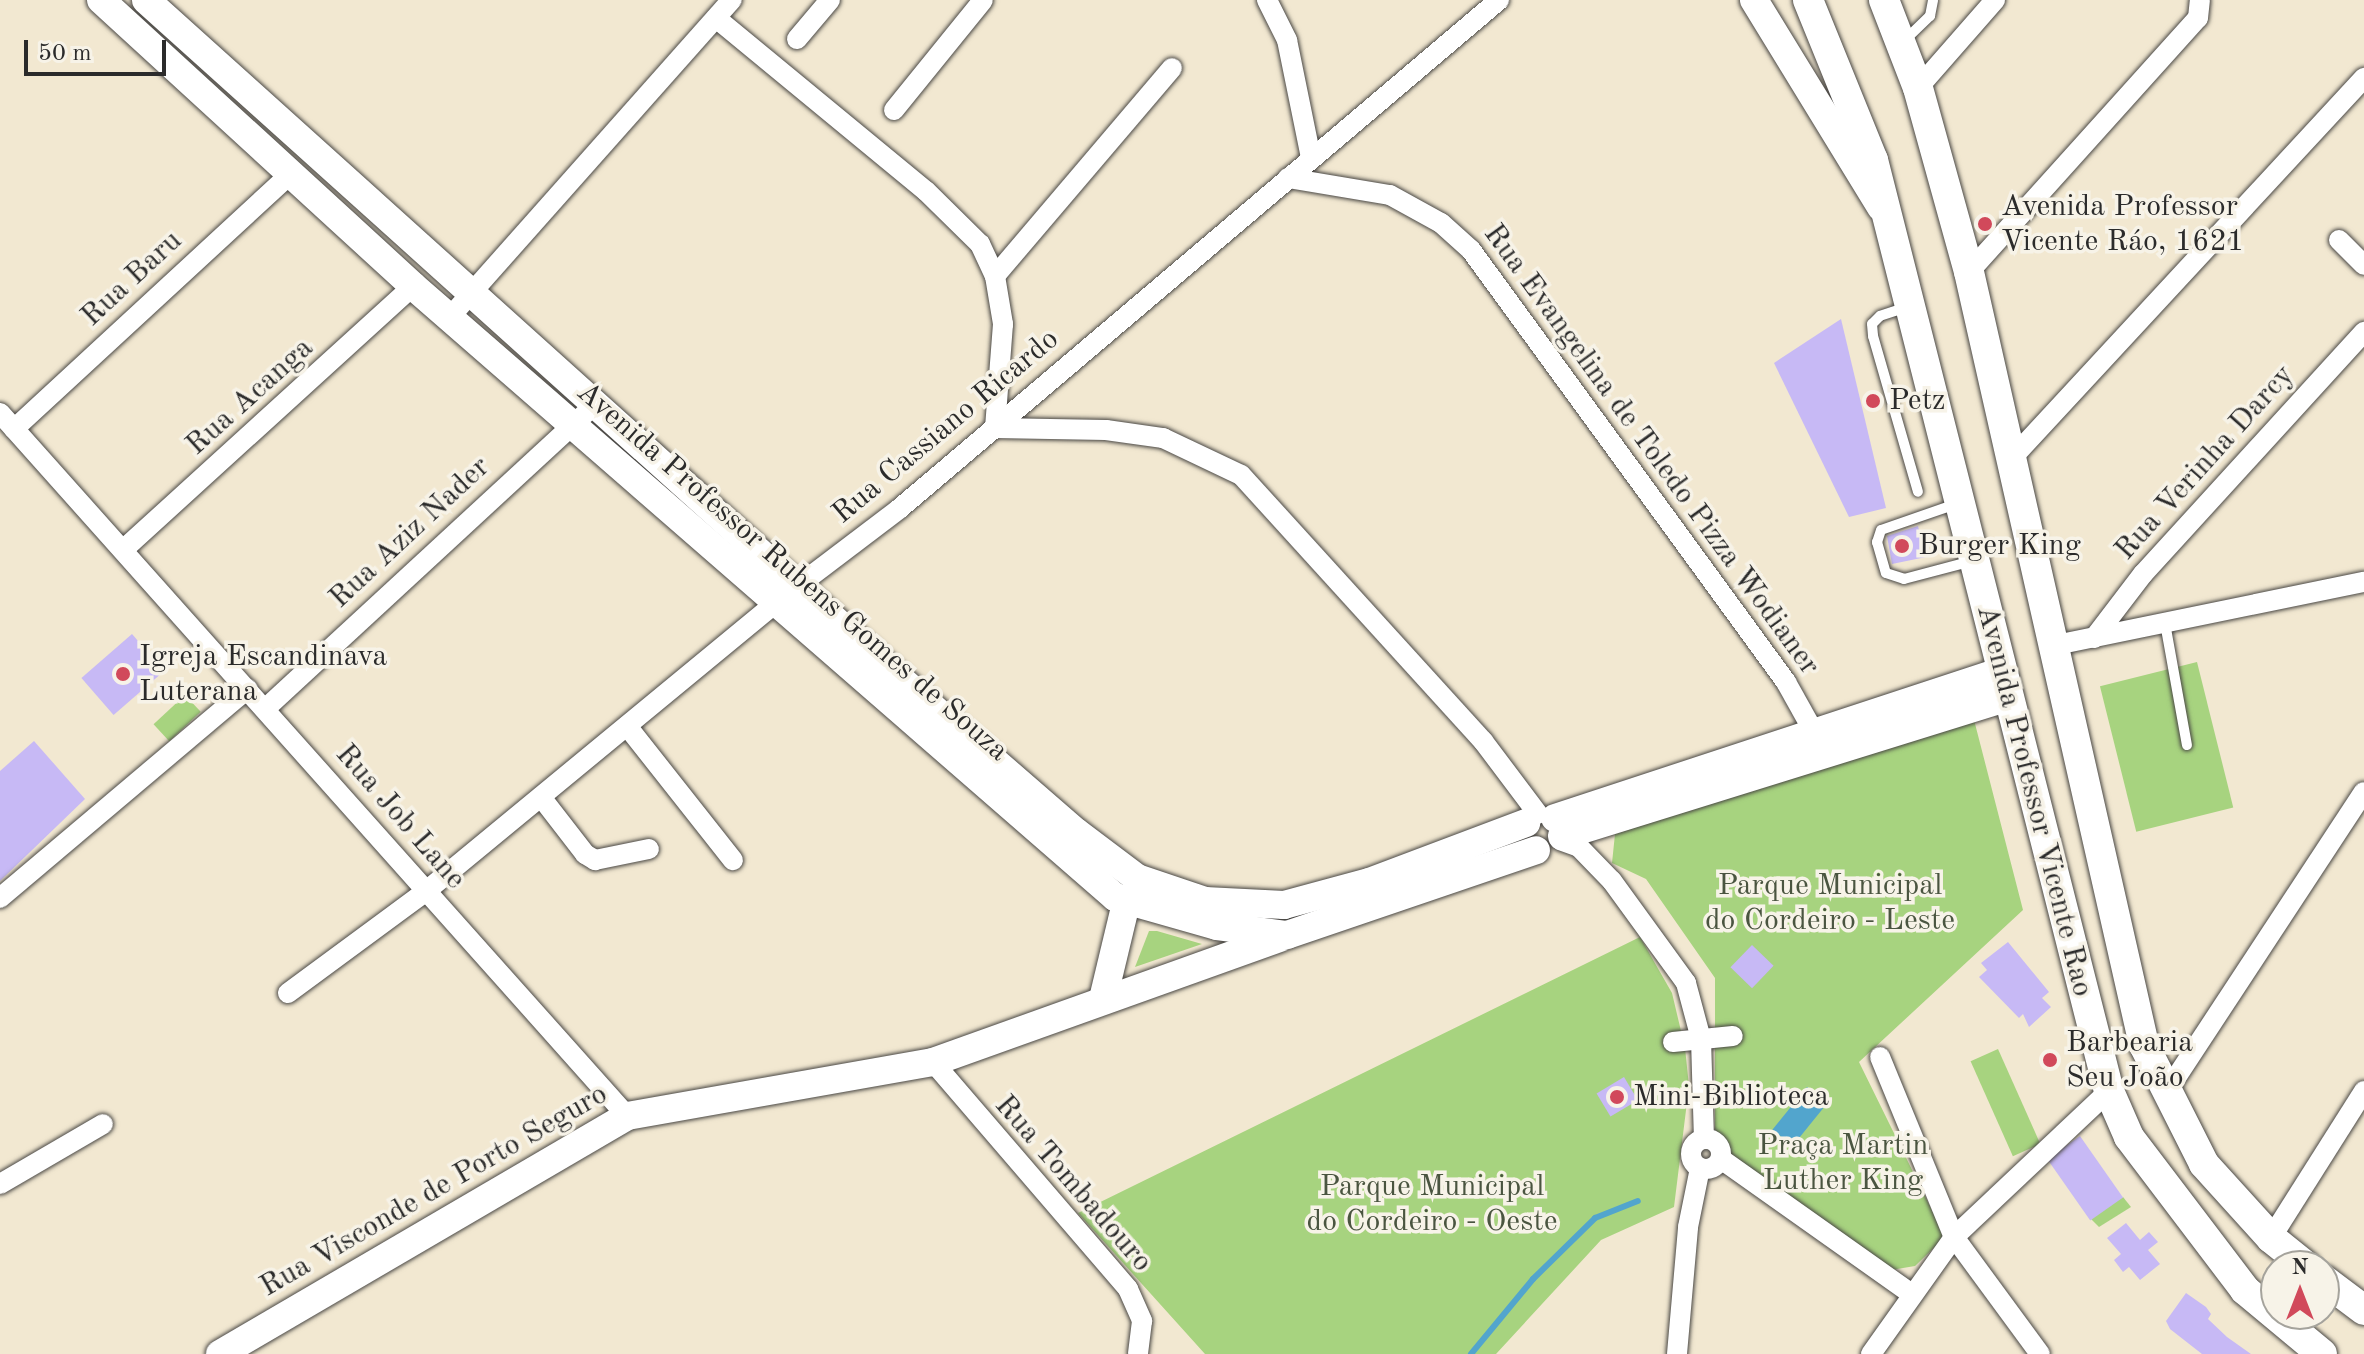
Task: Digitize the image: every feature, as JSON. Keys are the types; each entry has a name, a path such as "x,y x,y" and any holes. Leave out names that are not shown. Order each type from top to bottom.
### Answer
{"main road":[{"name":"Avenida Professor Vicente Rao","path":"1808,0 1853,103 1885,213 2109,1091 2129,1137 2245,1290 2322,1354"},
{"name":"Avenida Professor Vicente Rao","path":"1884,0 1918,88 1969,272 2056,645 2144,1045 2204,1164 2271,1238 2286,1250"},
{"path":"2340,1292 2364,1310"}],"street":[{"name":"Avenida Professor Rubens Gomes de Souza","path":"101,0 413,286 451,316 774,604 1097,866 1126,903 1217,926 1287,935 1546,830 1815,734 2003,685"},
{"path":"797,39 830,0"},
{"path":"894,110 983,0"},
{"path":"1267,0 1287,40 1311,158"},
{"name":"Rua Cassiano Ricardo","path":"288,993 425,892 774,604 995,428 1499,0"},
{"path":"1754,0 1885,213"},
{"path":"1918,88 1995,0"},
{"path":"1969,272 2198,18 2200,0"},
{"path":"451,316 719,7 947,210 980,244 995,276 1003,324 995,428 1106,430 1163,438 1241,475 1483,741 1546,830 1584,851 1667,951 1695,1007 1701,1039 1704,1139 1691,1152 1700,1168 1688,1227 1677,1354"},
{"name":"Avenida Professor Rubens Gomes de Souza","path":"154,9 472,290 799,586 1066,841"},
{"path":"143,37 154,9"},
{"path":"995,276 1172,68"},
{"path":"2013,457 2364,78"},
{"name":"Rua Baru","path":"14,429 291,173"},
{"name":"Rua Evangelina de Toledo Pizza Wodianer","path":"1288,178 1390,195 1441,223 1471,250 1786,682 1815,734"},
{"path":"2339,240 2364,265"},
{"name":"Rua Acanga","path":"124,549 413,286"},
{"name":"Rua Verinha Darcy","path":"2094,638 2143,574 2364,332"},
{"name":"Rua Aziz Nader","path":"266,708 596,403"},
{"name":"Rua Job Lane","path":"0,413 627,1116"},
{"path":"2056,645 2364,582"},
{"name":"Avenida Professor Rubens Gomes de Souza","path":"1097,866 1205,901 1284,905 1546,830 2003,685"},
{"path":"0,898 247,689"},
{"path":"627,726 733,860"},
{"path":"2166,1093 2364,792"},
{"path":"541,797 585,854 595,860 649,849"},
{"path":"1103,999 1126,903"},
{"name":"Rua Visconde de Porto Seguro","path":"220,1354 627,1116 933,1062 1287,935"},
{"path":"1673,1042 1733,1036"},
{"path":"1880,1057 1954,1237 2040,1354"},
{"name":"Rua Tombadouro","path":"933,1062 1128,1289 1142,1321 1138,1354"},
{"path":"1871,1354 1954,1237 2109,1091"},
{"path":"2271,1238 2364,1091"},
{"path":"0,1184 103,1124"},
{"path":"1704,1139 1718,1144 1721,1159 1912,1294"},
{"path":"1700,1168 1710,1169 1721,1159"}],"lane":[{"path":"1901,44 1930,16 1933,0"},
{"path":"1908,306 1880,316 1872,324 1918,492"},
{"path":"1958,503 1881,530 1877,542 1886,573 1894,580 1972,561"},
{"path":"2165,623 2187,745"}],"green space":[{"path":"2197,662 2233,808 2136,832 2100,686"},
{"path":"185,695 201,712 169,741 154,724"},
{"name":"Parque Municipal do Cordeiro - Leste","path":"1972,712 2023,910 1859,1062 1945,1237 1915,1266 1891,1270 1732,1156 1715,1130 1715,978 1646,879 1612,863 1615,834"},
{"path":"1149,931 1157,931 1202,944 1135,967"},
{"name":"Parque Municipal do Cordeiro - Oeste","path":"1640,937 1672,993 1685,1048 1689,1086 1674,1207 1601,1240 1496,1354 1205,1354 1078,1213"},
{"path":"1998,1049 2040,1144 2013,1156 1971,1061"},
{"path":"2123,1197 2131,1207 2099,1227 2089,1217"}],"water":[{"path":"1807,1087 1827,1103 1793,1146 1772,1130"}],"building":[{"path":"1841,319 1886,508 1849,517 1774,363"},
{"name":"Burger King","path":"1918,526 1926,557 1892,564 1887,536"},
{"name":"Igreja Escandinava Luterana","path":"132,634 164,671 114,715 81,678"},
{"path":"34,741 85,799 0,881 0,771"},
{"path":"2008,942 2049,992 2042,998 2051,1007 2029,1027 2023,1014 2019,1018 1979,977 1987,970 1981,963"},
{"path":"1752,945 1774,966 1752,988 1730,967"},
{"name":"Mini-Biblioteca","path":"1624,1077 1638,1100 1610,1117 1597,1093"},
{"path":"2080,1136 2123,1197 2090,1220 2047,1159"},
{"path":"2126,1223 2140,1240 2149,1232 2158,1242 2148,1250 2160,1264 2140,1280 2129,1267 2123,1272 2114,1260 2121,1254 2107,1238"},
{"path":"2186,1293 2206,1307 2211,1314 2208,1319 2227,1337 2251,1354 2202,1354 2170,1329 2166,1321"}],"waterway":[{"path":"1471,1354 1533,1279 1595,1218 1638,1201"}],"place":[{"name":"Avenida Professor Vicente Ráo, 1621","path":"1985,224"},
{"name":"Petz","path":"1873,401"},
{"name":"Burger King","path":"1902,546"},
{"name":"Igreja Escandinava Luterana","path":"123,674"},
{"name":"Barbearia Seu João","path":"2050,1060"},
{"name":"Mini-Biblioteca","path":"1617,1097"}],"park label":[{"name":"Praça Martin Luther King","path":"1843,1163"}]}
